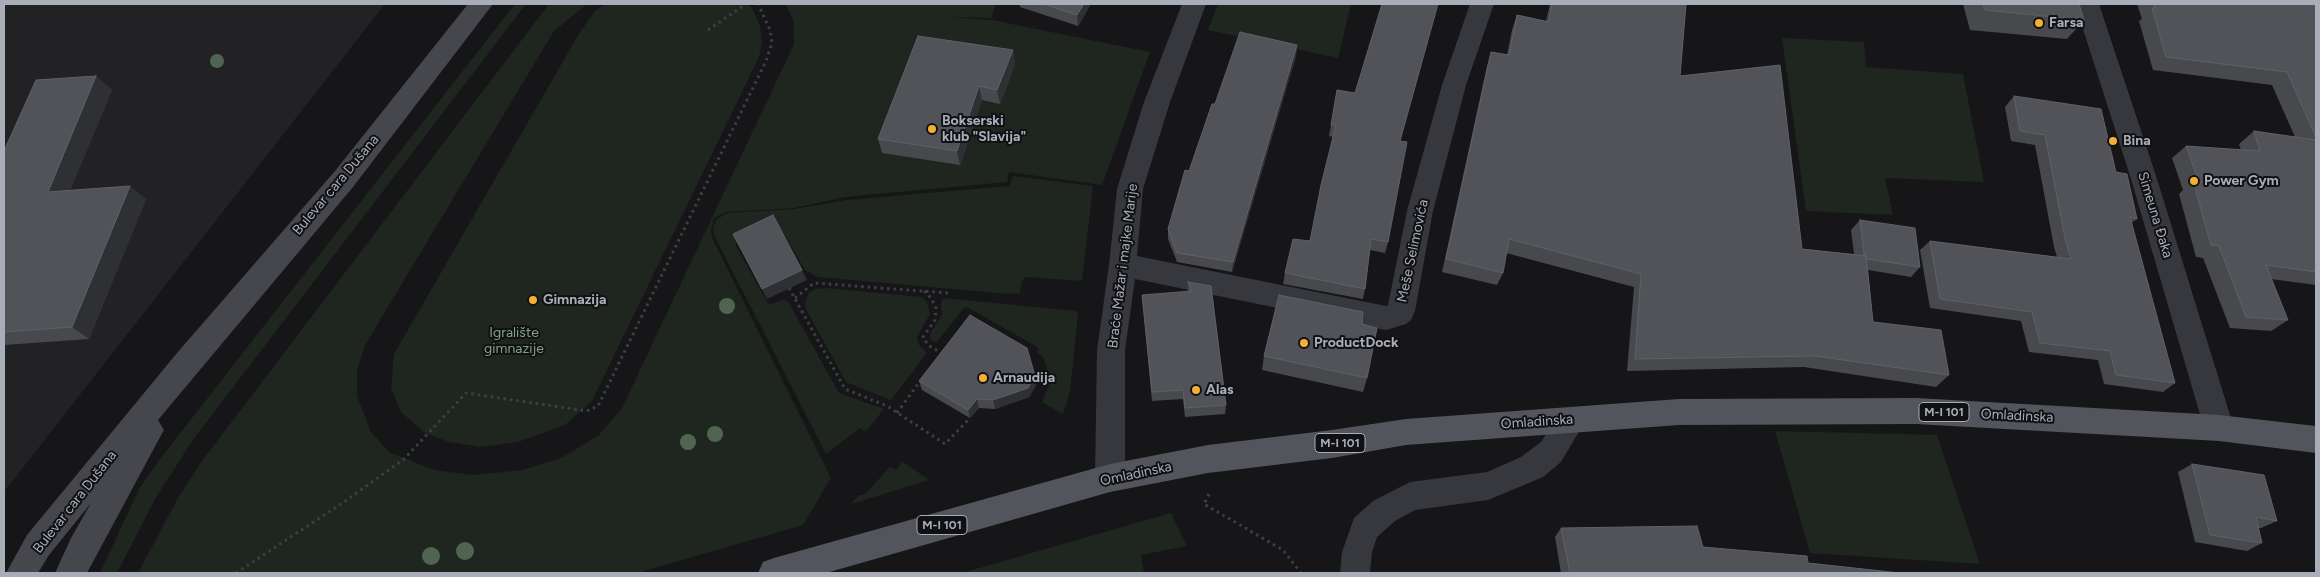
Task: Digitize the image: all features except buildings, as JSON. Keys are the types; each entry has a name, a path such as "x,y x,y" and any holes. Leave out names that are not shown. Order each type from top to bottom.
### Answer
{"main road":[{"name":"Bulevar cara Dušana","path":"21,573 38,545 187,362 344,179 481,4"},
{"name":"Bulevar cara Dušana","path":"71,573 82,548 187,362"},
{"name":"Omladinska","path":"774,573 1110,478 1208,459 1332,444 1406,432 1679,412 1916,411 2219,428 2316,440"}],"street":[{"name":"Braće Mažar i majke Marije","path":"1110,478 1111,350 1123,265 1130,189 1157,102 1194,4"},
{"name":"Meše Selimovića","path":"1123,265 1386,318 1396,315 1401,311 1420,211 1454,85 1482,4"},
{"name":"Simeuna Đaka","path":"2087,4 2144,179 2219,428"},
{"path":"1355,573 1357,552 1365,528 1384,510 1410,496 1488,486 1518,474 1542,461 1551,452 1571,420"}],"path":[{"path":"708,30 746,4"},
{"path":"236,573 344,502 404,458 434,429 466,393 587,411 598,406 766,61 772,43 770,30 758,4"},
{"path":"795,298 814,283 948,293"},
{"path":"789,288 845,389 887,406 945,444 970,418"},
{"path":"923,291 932,298 936,308 935,320 923,336 928,345 942,352 937,359"},
{"path":"898,413 926,375"},
{"path":"1204,504 1283,550 1301,573"}],"shaded area":[{"path":"4,4 385,4 4,492"}],"green space":[{"path":"515,4 526,4 192,441 155,499 117,573 100,573 139,489 160,459"},
{"path":"549,4 587,4 554,31 365,345 357,370 357,396 371,432 389,452 434,470 473,475 523,470 561,458 599,435 622,408 794,44 793,19 785,4 996,4 991,18 945,17 992,20 1150,52 1102,185 1009,172 1007,182 845,197 794,208 726,212 714,218 711,230 713,240 831,478 803,525 637,573 138,573 178,498 202,461"},
{"name":"Igralište gimnazije","path":"606,4 747,4 752,8 760,25 762,42 759,57 592,401 565,425 518,442 481,447 449,442 425,433 401,412 391,388 394,354 580,32 595,11"},
{"path":"1218,4 1351,4 1338,58 1208,30"},
{"path":"1782,38 1864,42 1866,67 1963,74 1984,182 1885,178 1893,215 1806,211"},
{"path":"1013,176 1093,186 1082,281 1026,277 1022,281 1020,293 1009,294 818,277 805,270 778,224 735,244 769,305 784,299 789,303 839,393 884,409 866,431 860,428 826,454 714,235 713,228 716,220 727,213 794,209 847,200 1009,186"},
{"path":"826,288 922,297 927,302 930,314 917,337 919,345 927,353 892,399 890,400 846,382 806,309 805,302 809,293 815,289"},
{"path":"943,298 1076,311 1078,313 1070,392 1063,414 1042,402 1050,382 1044,358 1037,352 1039,348 967,307 964,308 936,343 930,339 930,334 942,315 941,302"},
{"path":"1775,431 1937,435 1980,564 1810,553"},
{"path":"902,461 929,480 851,504 859,495 864,495 890,467 897,470"},
{"path":"1171,513 1187,546 1141,555 1144,573 962,573"}],"place":[{"name":"Farsa","path":"2039,23"},
{"name":"Bokserski klub \"Slavija\"","path":"932,129"},
{"name":"Bina","path":"2113,141"},
{"name":"Power Gym","path":"2194,181"},
{"name":"Gimnazija","path":"533,300"},
{"name":"ProductDock","path":"1304,343"},
{"name":"Arnaudija","path":"983,378"},
{"name":"Alas","path":"1196,390"}]}
